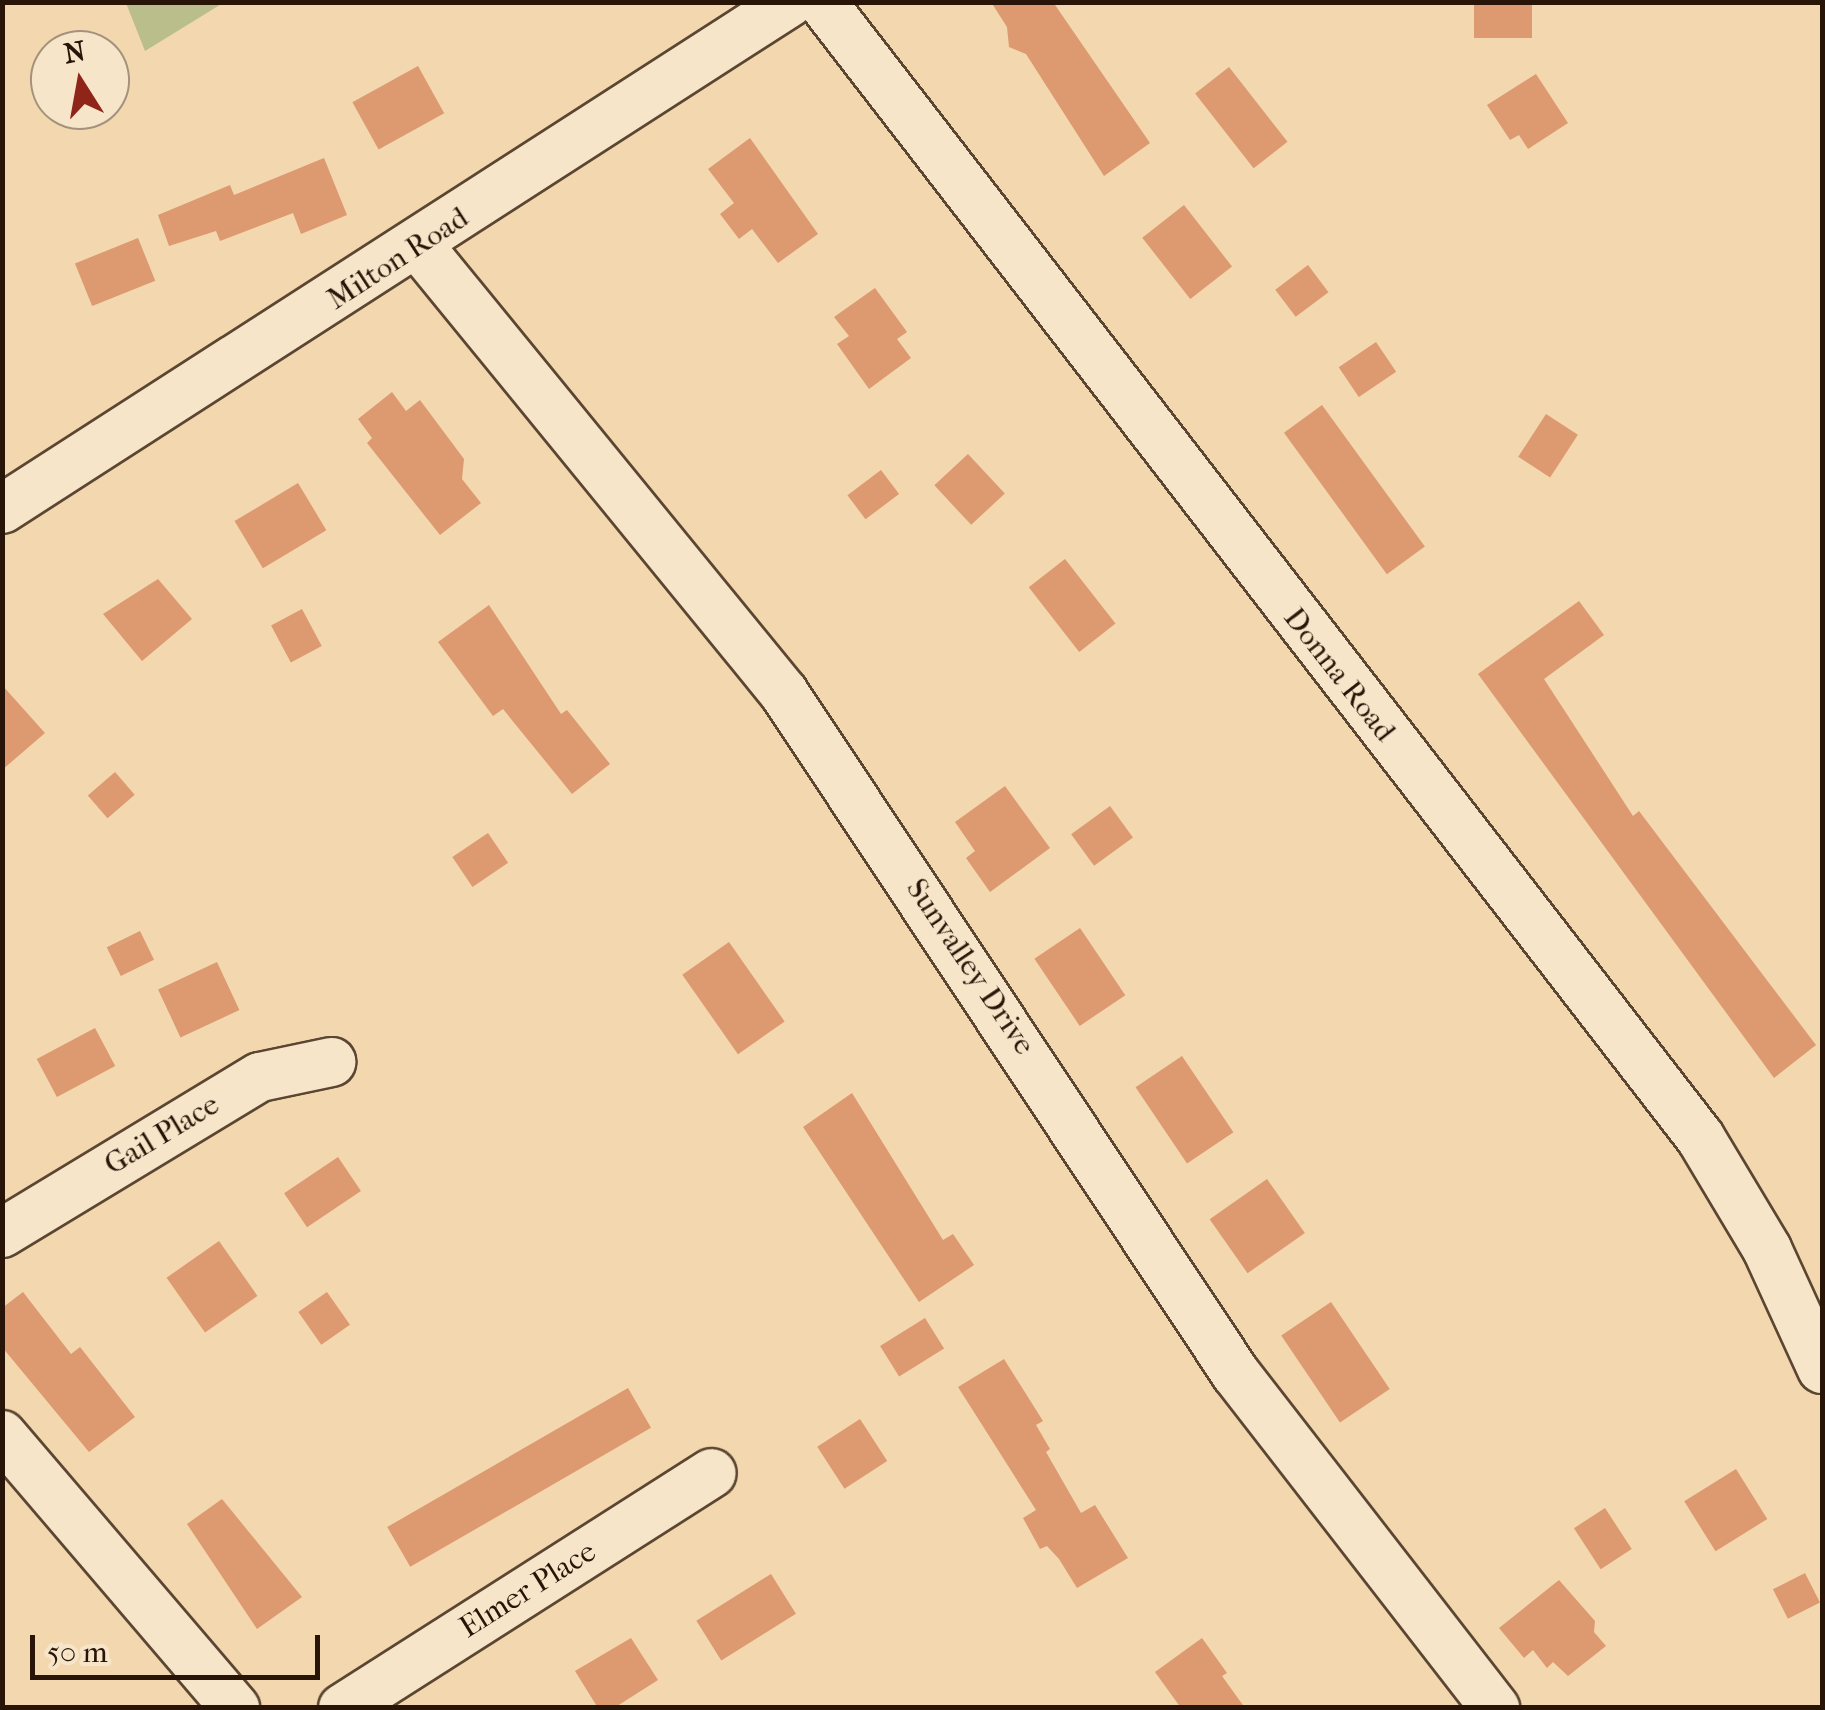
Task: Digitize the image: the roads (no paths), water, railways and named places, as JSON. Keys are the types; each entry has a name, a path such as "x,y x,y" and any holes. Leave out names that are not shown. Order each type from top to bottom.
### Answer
{"street":[{"name":"Milton Road","path":"2,509 419,246 790,2"},
{"name":"Donna Road","path":"822,2 1700,1137 1767,1249 1822,1369"},
{"name":"Sunvalley Drive","path":"419,246 784,693 1256,1402 1495,1708"},
{"name":"Gail Place","path":"2,1233 260,1077 331,1062"},
{"path":"2,1435 235,1708"},
{"name":"Elmer Place","path":"344,1708 712,1473"}]}
